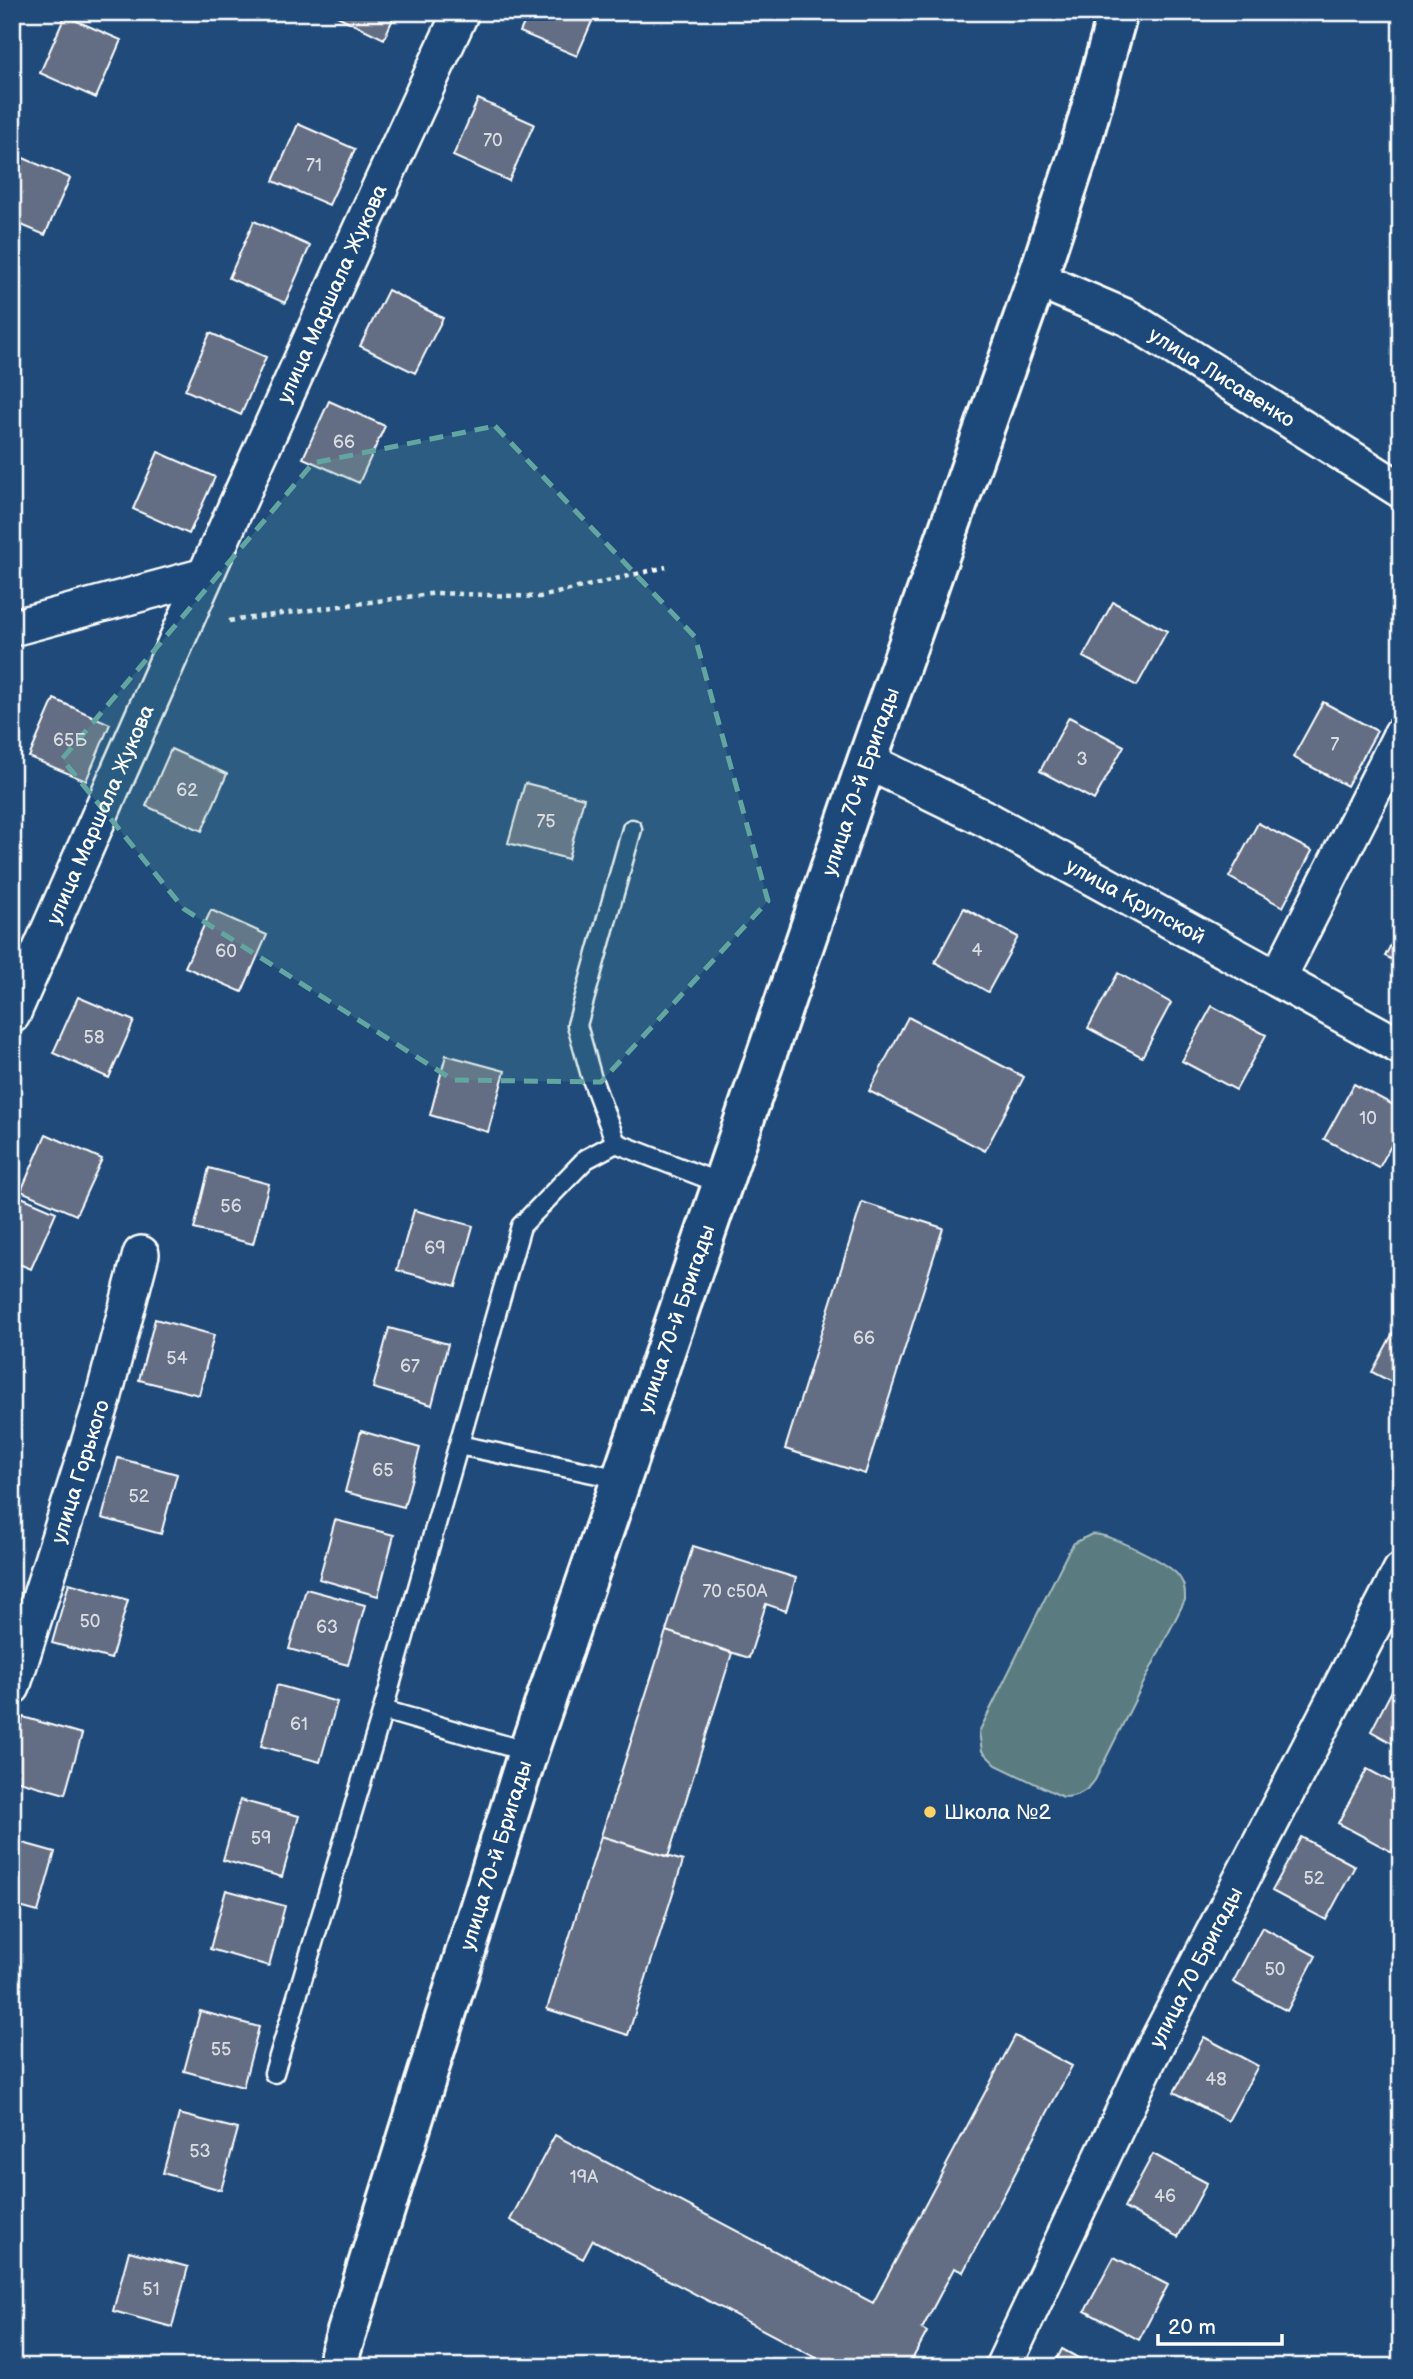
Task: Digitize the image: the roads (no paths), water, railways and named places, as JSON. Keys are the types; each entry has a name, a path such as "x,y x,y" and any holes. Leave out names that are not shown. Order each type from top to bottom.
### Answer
{"main road":[{"name":"улица 70-й Бригады","path":"336,2367 528,1752 867,761 1037,279 1078,155 1118,12"}],"street":[{"name":"улица Маршала Жукова","path":"12,1015 205,576 461,12"},
{"name":"улица Лисавенко","path":"1037,279 1128,318 1401,490"},
{"path":"12,628 205,576"},
{"path":"1278,978 1401,735"},
{"name":"улица Крупской","path":"867,761 986,819 1401,1047"},
{"name":"улица Горького","path":"12,1688 103,1399 141,1254"},
{"name":"улица 70 Бригады","path":"1003,2367 1149,2058 1401,1571"}],"lane":[{"path":"632,829 577,1025 592,1079 616,1143 722,1184"},
{"path":"274,2073 383,1710 521,1226 586,1159 616,1143"},
{"path":"459,1445 621,1479"},
{"path":"383,1710 528,1752"}],"place":[{"name":"Школа №2","path":"930,1812"}]}
